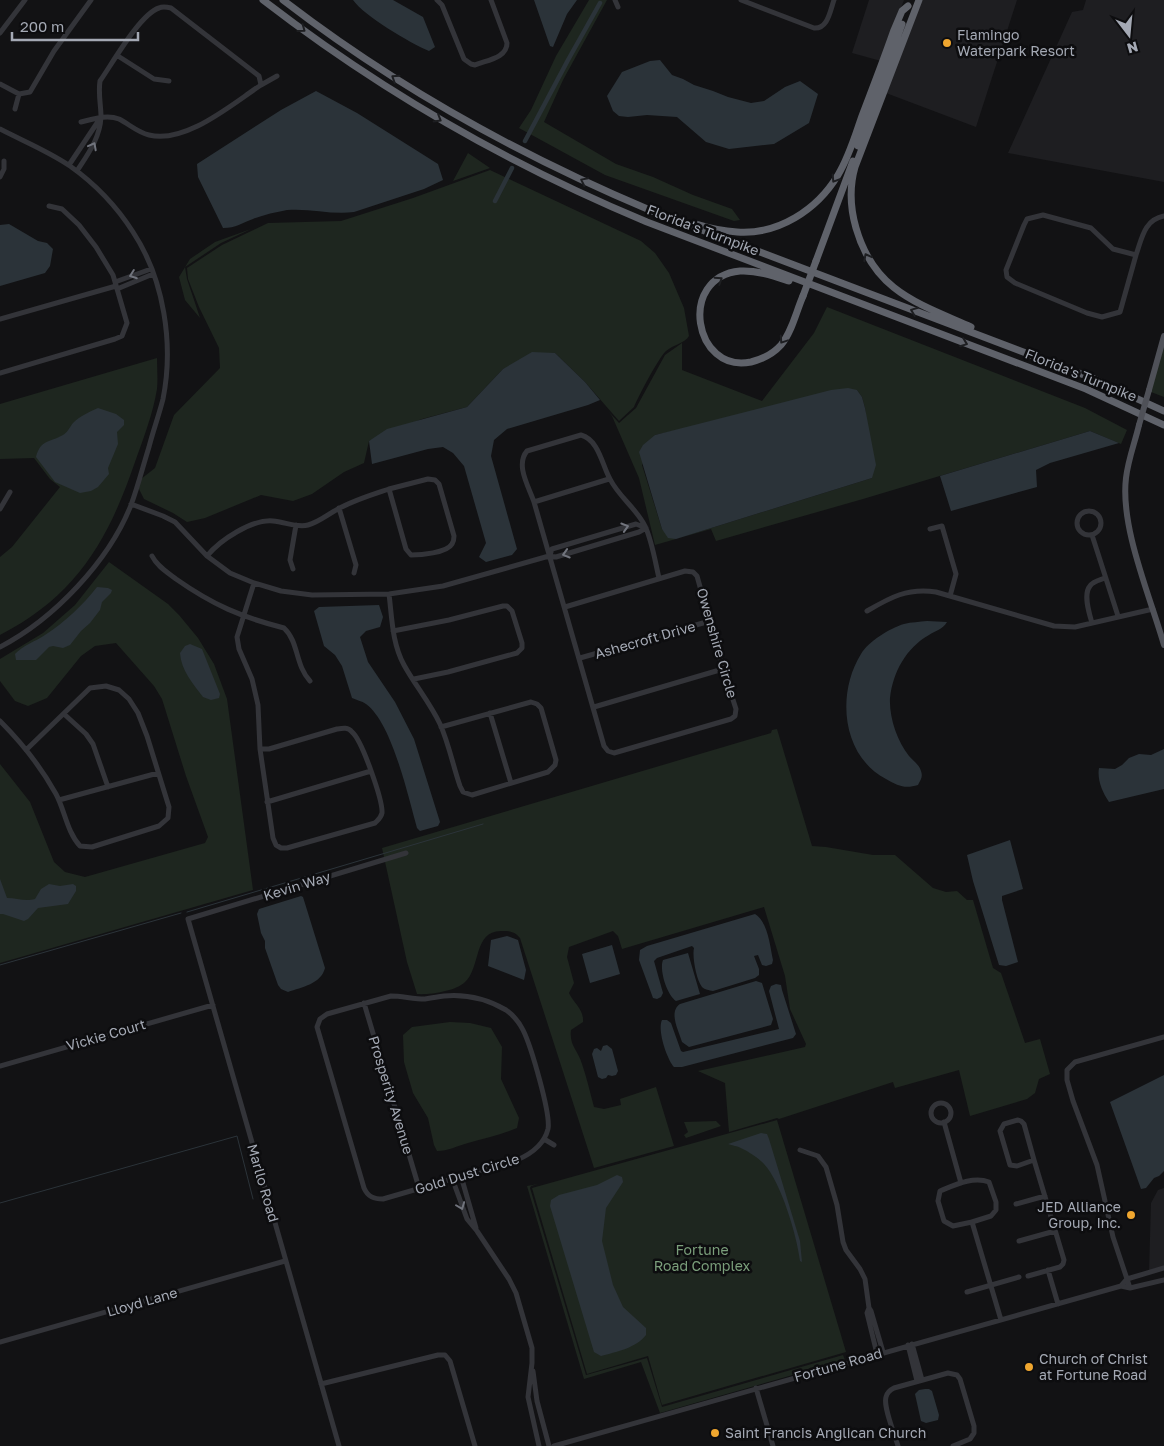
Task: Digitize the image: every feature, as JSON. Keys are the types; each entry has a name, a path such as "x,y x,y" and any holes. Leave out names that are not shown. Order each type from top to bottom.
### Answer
{"highway":[{"name":"Florida's Turnpike","path":"263,0 362,72 454,128 507,157 605,204 1086,389 1164,425"},
{"name":"Florida's Turnpike","path":"283,0 362,57 444,108 512,146 610,193 652,211 1092,378 1164,411"},
{"path":"919,0 855,167 850,192 853,219 868,259 875,270 895,290 920,305 1009,347"},
{"path":"837,294 754,272 741,271 730,273 711,285 704,294 699,316 701,329 712,349 734,362 746,363 761,360 772,354 788,334 803,296 816,261 891,57 909,3"},
{"path":"610,193 697,224 737,232 753,232 771,228 802,213 828,190 846,158 894,30 902,11 909,3"}],"main road":[{"path":"1164,336 1126,477 1127,518 1164,645"}],"street":[{"path":"0,33 25,0"},
{"path":"0,84 19,94 30,92 54,51 91,0"},
{"path":"437,0 442,5 464,59 467,63 475,65 503,55 507,49 507,43 491,0"},
{"path":"615,0 618,7"},
{"path":"741,0 818,28 825,24 834,0"},
{"path":"758,6 760,0"},
{"path":"77,171 94,146 99,131 98,90 100,82 136,28 156,8 171,8 259,76 261,85"},
{"path":"118,56 154,79 169,81"},
{"path":"81,122 100,117 117,118 132,128 151,135 176,135 192,130 277,76"},
{"path":"15,110 19,94"},
{"path":"68,165 100,117"},
{"path":"0,129 77,171 103,194 133,232 152,272 165,317 168,346 163,400 131,504 117,535 91,570 57,608 32,628 0,647"},
{"path":"0,178 4,170 4,161"},
{"path":"0,373 115,339 122,336 127,324 116,285 96,247 79,225 62,209 49,206"},
{"path":"1136,256 1113,249 1090,228 1043,215 1028,219 1024,225 1006,270 1006,275 1015,283 1087,313 1102,317 1120,312 1147,225 1155,218 1164,216"},
{"path":"0,319 116,285 152,272"},
{"name":"Owenshire Circle","path":"564,607 685,571 693,572 697,576 736,709 735,716 731,719 614,753 608,751 604,746 580,658 564,607 534,502 521,464 522,457 527,451 581,435 593,441 609,479"},
{"path":"207,556 216,546 233,534 257,523 272,521 303,526 316,522 339,508 361,498 389,489 428,478 435,480 439,484 454,536 452,544 446,549 411,555 406,549 389,489"},
{"path":"534,502 609,479 619,494 637,512 646,528 660,578"},
{"path":"0,509 10,492"},
{"path":"131,504 175,522 207,556 230,573 281,591 312,595 389,594 443,586 549,556 556,557 640,532 646,528"},
{"path":"339,508 356,565 354,573"},
{"path":"1086,511 1095,512 1101,518 1102,522 1099,530 1092,535 1081,533 1077,526 1078,518 1086,511"},
{"path":"549,556 552,549 597,535 636,524 646,528"},
{"path":"292,568 290,560 296,525"},
{"path":"930,529 942,526 956,574 950,596"},
{"path":"597,535 600,544"},
{"path":"1092,535 1118,616"},
{"path":"152,556 154,562 163,569 220,607 284,628 291,638 303,673 310,681"},
{"path":"1092,623 1087,592 1096,581 1105,578"},
{"path":"254,583 237,637 239,649 252,679 258,705 260,750 266,802 276,845 282,848 375,823 380,819 382,811 371,771 363,748 353,732 344,728 270,749 260,750"},
{"path":"867,611 888,599 909,592 924,590 1054,626 1075,626 1154,609"},
{"path":"389,594 393,631 404,664 430,704 441,727 463,792 472,795 548,772 555,765 556,760 541,708 537,704 531,702 441,727"},
{"path":"393,631 449,620 503,606 507,606 512,611 522,643 522,648 517,653 448,672 414,679"},
{"name":"Ashecroft Drive","path":"580,658 710,621"},
{"path":"594,707 723,669"},
{"path":"0,720 26,750 59,800 73,839 80,846 92,847 160,826 168,818 169,807 147,736 138,713 129,699 119,690 106,686 90,688 26,750"},
{"path":"490,713 511,783"},
{"path":"64,714 86,734 93,744 108,787"},
{"path":"266,802 371,771"},
{"path":"59,800 158,773"},
{"name":"Kevin Way","path":"188,919 406,853"},
{"name":"Marllo Road","path":"188,919 339,1446"},
{"name":"Gold Dust Circle","path":"390,996 426,999 454,996 480,1000 507,1011 519,1024 526,1037 547,1106 549,1123 544,1139 536,1149 523,1157 383,1198 376,1199 370,1196 366,1192 317,1027 320,1018 364,1002 390,996"},
{"name":"Prosperity Avenue","path":"364,1002 419,1188"},
{"name":"Vickie Court","path":"0,1066 212,1005"},
{"path":"1130,1288 1111,1230 1097,1164 1074,1101 1067,1070 1075,1062 1164,1037"},
{"path":"1028,1276 1060,1267 1064,1260 1024,1124 1021,1120 1018,1120 1004,1124 1000,1130 1010,1164 1017,1166 1034,1160"},
{"path":"944,1122 961,1183"},
{"path":"544,1139 554,1144"},
{"path":"800,1150 818,1156 826,1167 837,1205 843,1242 846,1250 865,1279 868,1308 871,1312 880,1353"},
{"path":"461,1176 477,1231"},
{"path":"452,1178 466,1219 477,1231 514,1287 532,1348 534,1386 550,1446"},
{"path":"981,1179 989,1182 996,1202 996,1210 991,1216 972,1222 953,1226 944,1221 938,1201 940,1191 961,1183 981,1179"},
{"path":"1016,1204 1045,1196"},
{"path":"972,1222 1001,1320"},
{"path":"1019,1241 1055,1231"},
{"name":"Lloyd Lane","path":"0,1342 285,1261"},
{"path":"1121,1286 1127,1279 1164,1268"},
{"path":"1048,1270 1058,1304"},
{"path":"967,1292 1019,1277"},
{"name":"Fortune Road","path":"554,1446 1121,1286 1130,1288 1164,1280"},
{"path":"910,1345 919,1380"},
{"path":"321,1384 438,1355 445,1355 450,1361 475,1446"},
{"path":"532,1363 528,1386 530,1411 539,1446"},
{"path":"898,1446 886,1406 886,1396 894,1388 948,1372 960,1379 974,1426 974,1432 968,1441 953,1446"},
{"path":"756,1388 773,1446"},
{"path":"530,1411 539,1409"}],"shaded area":[{"path":"353,0 393,0 423,17 435,47 429,51 400,36 367,14"},
{"path":"534,0 577,0 567,14 553,47 550,46"},
{"path":"869,0 904,0 881,61 852,53"},
{"path":"922,0 1017,0 976,127 886,93"},
{"path":"1086,0 1164,0 1164,182 1008,153 1072,12 1083,10"},
{"path":"660,60 672,75 694,85 751,103 764,101 785,87 800,81 818,94 809,123 774,144 729,149 706,142 677,117 619,116 613,111 607,96 622,72 650,61"},
{"path":"316,91 357,113 438,164 443,180 424,189 354,212 337,213 287,210 223,228 198,177 197,164 281,110"},
{"path":"9,224 38,241 47,243 53,249 50,266 45,273 0,286 0,225"},
{"path":"532,352 555,353 585,382 600,400 507,429 494,440 491,456 517,549 512,555 486,562 479,557 486,543 464,466 453,453 443,447 428,449 372,464 369,441 387,429 467,407 503,369"},
{"path":"848,388 857,390 862,397 865,408 876,465 872,478 676,539 668,538 662,529 639,452 643,445 655,435 831,390"},
{"path":"98,408 116,414 124,420 124,425 117,432 118,444 108,468 109,474 98,487 91,491 80,493 55,482 36,457 43,444 58,438 79,418"},
{"path":"1090,431 1119,443 1050,463 1036,470 1037,487 951,511 940,476"},
{"path":"97,587 112,590 102,602 100,610 70,645 63,648 49,647 36,660 16,660 15,654 18,651 59,625"},
{"path":"379,605 383,617 380,627 366,631 360,637 368,662 395,702 414,739 440,822 438,826 420,831 417,828 398,761 384,727 375,713 366,704 352,698 342,666 335,655 324,646 314,611 319,607"},
{"path":"927,621 947,622 941,628 921,640 907,654 894,679 890,698 892,721 897,736 922,773 918,785 905,787 886,779 871,769 860,755 852,740 848,723 846,705 848,687 853,670 861,654 874,640 898,626"},
{"path":"190,644 202,649 220,694 219,698 211,700 203,697 185,671 180,653 185,646"},
{"path":"1164,749 1164,789 1109,802 1101,785 1099,768 1115,769 1129,758 1139,754 1151,755"},
{"path":"1010,840 1023,889 1002,896 1018,962 1006,966 999,965 973,881 967,855"},
{"path":"0,879 7,898 35,899 41,889 49,884 60,886 73,884 76,886 76,891 68,904 38,908 24,921 0,914"},
{"path":"303,897 325,968 320,978 288,992 281,989 278,985 265,948 265,941 261,933 257,914 259,909"},
{"path":"755,914 766,928 773,960 772,964 766,966 762,965 758,955 754,956 759,969 759,975 755,978 713,991 704,989 696,973 694,948 692,946 657,958 654,961 663,993 657,999 653,998 639,960 640,950 647,946"},
{"path":"507,936 518,940 526,970 524,980 488,966 491,940"},
{"path":"612,945 620,974 590,983 582,954"},
{"path":"688,953 700,994 676,1001 665,982 662,970 663,960"},
{"path":"756,981 762,983 773,1019 771,1025 689,1047 682,1042 675,1017 675,1012 680,1004"},
{"path":"781,985 796,1034 793,1038 682,1067 674,1067 668,1058 664,1044 661,1030 662,1020 667,1020 671,1023 683,1052 779,1029 769,991 771,986"},
{"path":"607,1045 612,1049 618,1071 616,1075 608,1075 602,1079 598,1077 592,1054 594,1049 597,1048 601,1051 603,1046"},
{"path":"1164,1075 1164,1171 1154,1178 1146,1188 1141,1189 1110,1102"},
{"path":"761,1133 767,1134 769,1139 800,1241 802,1262 800,1261 787,1210 770,1172 764,1164 742,1148 728,1144"},
{"path":"617,1175 622,1177 623,1182 606,1208 602,1241 613,1285 623,1307 646,1328 646,1335 631,1346 601,1356 594,1352 550,1206 551,1200 559,1195 597,1185"},
{"path":"1164,1188 1164,1269 1149,1273 1151,1203 1158,1190"},
{"path":"919,1390 932,1391 939,1415 938,1420 926,1423 921,1421 915,1394"}],"green space":[{"path":"589,0 607,0 563,80 544,122 616,164 732,209 740,220 734,221 605,175 519,128 531,110 556,56"},
{"path":"468,153 490,168 453,181"},
{"path":"490,170 641,241 655,253 669,273 684,308 689,336 666,351 634,407 619,421 585,382 555,353 503,369 467,407 422,419 369,441 364,463 344,472 312,494 293,501 261,495 205,518 187,522 144,499 136,483 155,468 174,415 220,368 219,348 199,307 188,279 187,268 222,245 268,223 341,221 413,198"},
{"path":"251,229 221,243 185,267 190,259 215,242"},
{"path":"185,267 200,318 185,300 179,277"},
{"path":"827,307 1085,408 1127,430 1121,444 1090,431 716,541 711,529 655,545 639,478 612,416 608,411 619,423 636,408 665,355 682,343 682,370 762,401 814,333","holes":["857,390 862,397 865,408 872,478 676,539 662,529 642,465 655,435"]},
{"path":"1164,344 1164,397 1151,392"},
{"path":"157,358 157,389 150,417 125,491 100,541 86,564 49,603 27,620 0,635 0,557 12,547 60,487 50,479 34,458 0,459 0,404"},
{"path":"109,562 168,604 198,638 214,664 227,699 253,890 0,963 0,764 30,802 54,862 65,872 85,877 205,843 208,837 186,776 162,699 154,686 116,643 95,646 81,656 47,698 28,706 15,701 0,681 0,659 43,633 75,605"},
{"path":"777,729 812,846 873,855 895,855 933,888 946,892 957,891 967,900 973,900 993,968 1001,973 1025,1043 1040,1039 1050,1074 1039,1079 1035,1093 1027,1099 970,1116 959,1070 895,1088 893,1082 779,1119 729,1132 725,1083 698,1071 805,1047 806,1044 790,1009 785,976 764,907 622,949 618,936 613,931 569,947 567,957 574,983 569,993 583,1017 583,1022 571,1030 571,1040 582,1064 594,1107 604,1109 621,1105 620,1099 656,1087 674,1146 594,1168 520,938 511,932 493,932 482,943 470,976 465,982 456,988 442,992 417,994 407,962 382,848 771,733 772,730"},
{"path":"450,1022 470,1023 491,1028 502,1047 501,1079 519,1118 517,1128 499,1135 437,1151 428,1118 413,1093 404,1062 403,1035 412,1027"},
{"name":"Fortune Road Complex","path":"777,1120 846,1352 662,1405 648,1356 587,1374 532,1188"},
{"path":"716,1121 721,1126 686,1138 684,1135 688,1132 684,1122"},
{"path":"538,1184 530,1188 586,1375 647,1358 662,1407 843,1355 845,1360 660,1413 641,1362 584,1379 527,1186"}],"waterway":[{"path":"525,141 600,3"},
{"path":"495,201 512,168"},
{"path":"187,912 483,824"},
{"path":"0,965 181,913"},
{"path":"0,1203 237,1136 253,1199"}],"place":[{"name":"Flamingo Waterpark Resort","path":"947,43"},
{"name":"JED Alliance Group, Inc.","path":"1131,1215"},
{"name":"Church of Christ at Fortune Road","path":"1029,1367"},
{"name":"Saint Francis Anglican Church","path":"715,1433"}]}
